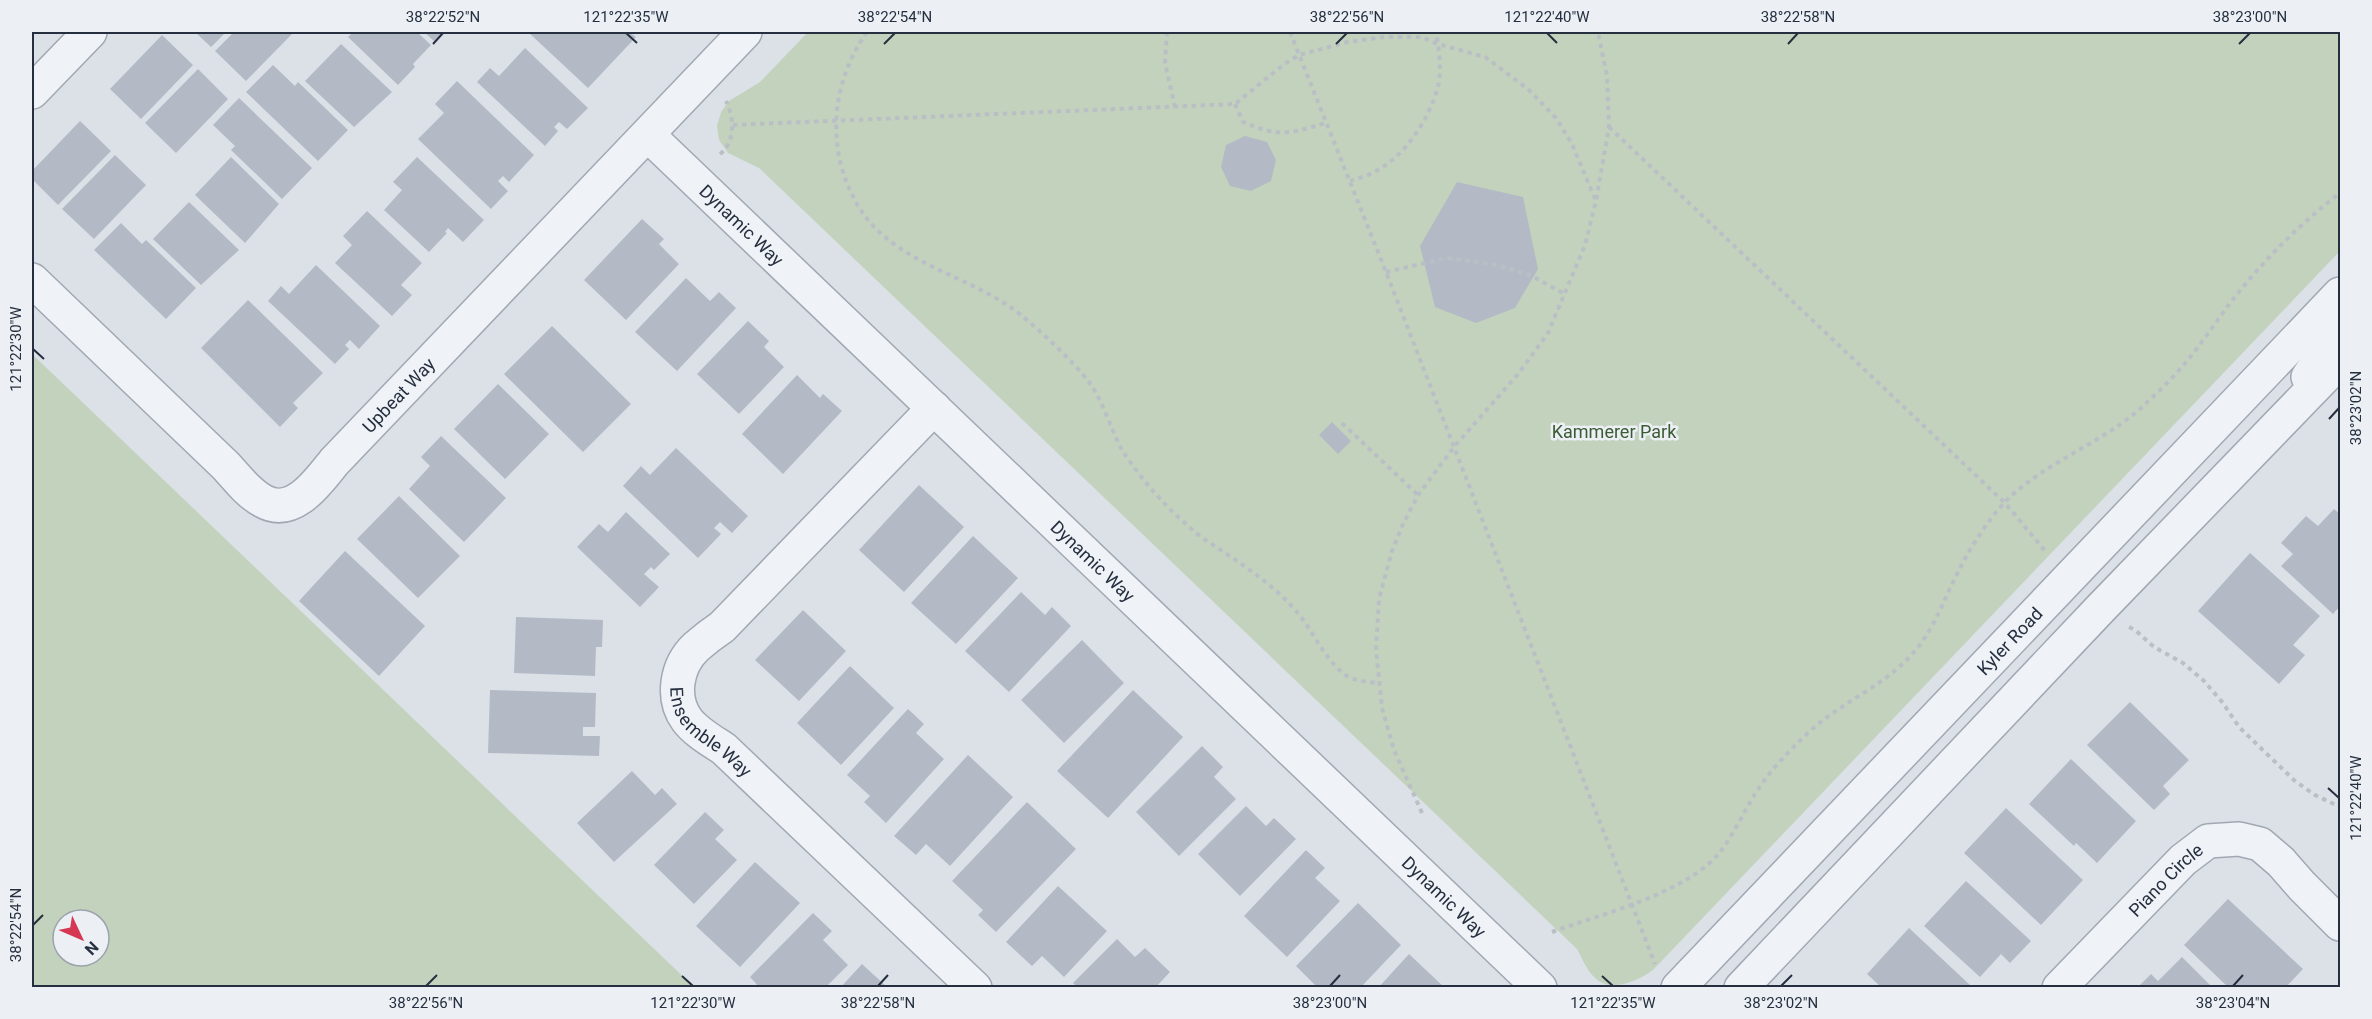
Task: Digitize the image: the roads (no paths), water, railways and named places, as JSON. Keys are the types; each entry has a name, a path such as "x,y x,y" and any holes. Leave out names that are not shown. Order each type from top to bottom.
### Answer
{"street":[{"path":"32,92 90,32"},
{"name":"Upbeat Way","path":"32,280 226,466 249,491 265,503 283,504 299,500 314,488 334,462 745,32"},
{"name":"Dynamic Way","path":"648,135 1540,987"},
{"name":"Kyler Road","path":"1668,980 1869,790 2340,294"},
{"path":"2284,421 2315,365 2340,330"},
{"path":"1741,987 2093,616 2340,361"},
{"name":"Ensemble Way","path":"934,408 722,627 694,648 681,670 676,692 687,719 705,737 724,748 975,987"},
{"path":"1707,987 1822,863 1850,824 1869,790"},
{"name":"Piano Circle","path":"2059,987 2183,860 2208,841 2239,839 2260,844 2281,862 2340,924"}],"park label":[{"name":"Kammerer Park","path":"1614,431"}]}
